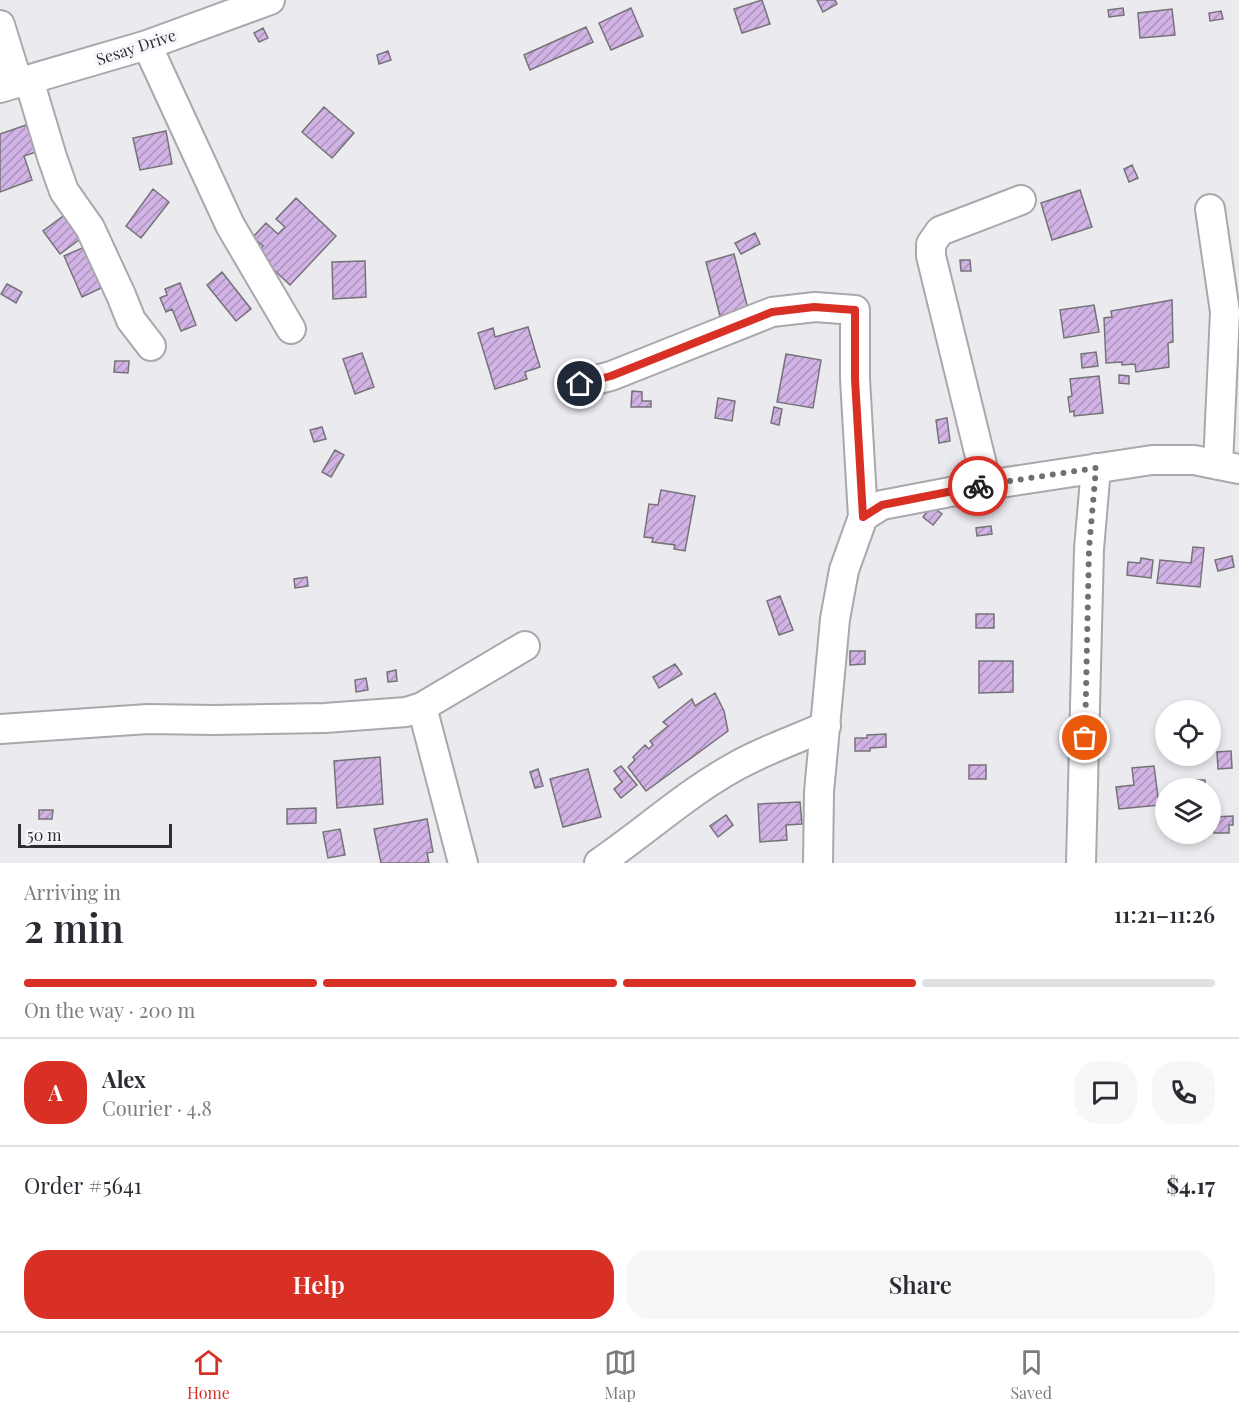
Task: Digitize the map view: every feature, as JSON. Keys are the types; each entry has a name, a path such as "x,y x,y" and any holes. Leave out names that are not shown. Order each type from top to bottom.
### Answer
{"street":[{"name":"Sesay Drive","path":"16,84 147,45 270,0"},
{"path":"0,25 16,84 52,157 64,191 90,228 131,321 151,346"},
{"path":"147,45 230,225 291,329"},
{"path":"987,484 931,256 931,244 940,231 1021,200"},
{"path":"863,517 882,505 987,484 1152,460 1194,460 1228,467 1225,312 1210,209"},
{"path":"580,384 611,376 772,312 814,307 855,310 855,379 863,517 844,570 835,619 819,792 818,863"},
{"path":"1081,863 1089,549 1096,468"},
{"path":"0,729 148,719 325,718 406,712 422,707 525,646"},
{"path":"422,707 463,863"},
{"path":"599,863 626,845 687,797 738,764 826,726"}],"building":[{"path":"762,0 770,24 742,33 734,9"},
{"path":"817,0 835,0 837,4 823,12"},
{"path":"631,8 643,36 611,50 599,23"},
{"path":"1123,8 1124,15 1109,17 1108,10"},
{"path":"1172,9 1175,35 1140,38 1138,13"},
{"path":"1221,11 1223,19 1210,21 1209,13"},
{"path":"586,27 593,42 530,70 524,55"},
{"path":"263,28 268,38 259,42 254,33"},
{"path":"388,51 391,60 379,64 377,55"},
{"path":"324,107 354,133 332,158 302,132"},
{"path":"29,124 39,151 24,156 32,180 0,192 0,134"},
{"path":"166,131 172,164 140,170 133,138"},
{"path":"1132,165 1138,178 1129,182 1124,169"},
{"path":"153,189 169,202 141,238 126,226"},
{"path":"1080,190 1092,227 1052,240 1041,203"},
{"path":"296,198 336,236 290,285 256,253 263,246 253,237 266,223 278,234 285,227 276,219"},
{"path":"70,211 87,234 60,254 43,231"},
{"path":"755,233 760,244 741,254 735,243"},
{"path":"94,243 112,283 82,297 64,256"},
{"path":"734,254 748,309 720,316 706,262"},
{"path":"960,260 970,260 971,271 961,271"},
{"path":"365,261 366,297 333,299 332,262"},
{"path":"222,272 251,309 236,321 207,285"},
{"path":"180,283 196,325 181,331 172,309 166,312 160,298 167,295 165,289"},
{"path":"7,284 22,292 16,303 1,294"},
{"path":"1172,300 1173,342 1168,343 1169,367 1136,372 1135,364 1106,363 1104,318 1112,317 1111,311"},
{"path":"1094,305 1099,332 1064,338 1060,310"},
{"path":"528,327 540,367 525,372 527,379 495,389 478,333 493,328 495,337"},
{"path":"1096,352 1098,366 1082,368 1081,354"},
{"path":"362,353 374,387 355,394 343,359"},
{"path":"786,354 821,360 813,408 777,402"},
{"path":"115,361 129,361 128,373 114,372"},
{"path":"1119,375 1129,376 1129,384 1119,383"},
{"path":"1099,376 1103,413 1074,416 1074,411 1070,412 1068,397 1072,396 1070,379"},
{"path":"632,391 642,392 642,401 651,401 651,407 631,407"},
{"path":"718,398 735,401 732,421 715,418"},
{"path":"774,407 782,409 779,425 771,423"},
{"path":"947,418 950,441 939,443 936,420"},
{"path":"322,427 326,439 314,442 310,430"},
{"path":"335,450 344,455 331,477 322,472"},
{"path":"661,490 695,496 685,551 674,549 675,545 652,542 653,538 644,537 649,504 658,505"},
{"path":"931,506 942,514 933,525 923,517"},
{"path":"991,526 992,534 977,536 976,528"},
{"path":"1193,547 1204,548 1200,587 1157,583 1160,560 1191,563"},
{"path":"1232,556 1234,567 1218,571 1215,560"},
{"path":"1141,558 1153,560 1151,578 1127,575 1128,562 1140,563"},
{"path":"307,577 308,586 295,588 294,579"},
{"path":"780,596 793,630 779,635 767,601"},
{"path":"976,614 994,614 994,628 976,628"},
{"path":"850,651 865,651 865,664 850,665"},
{"path":"979,661 1013,661 1013,692 979,693"},
{"path":"675,664 682,674 659,688 653,677"},
{"path":"396,670 397,681 388,682 387,672"},
{"path":"366,678 368,690 356,692 355,680"},
{"path":"715,693 724,711 728,731 646,791 628,767 635,760 633,757 645,745 649,749 653,745 650,741 668,726 663,722 692,699 695,706"},
{"path":"886,734 886,747 870,748 870,751 855,751 855,738"},
{"path":"1231,751 1232,768 1218,769 1218,766 1221,766 1221,752"},
{"path":"380,757 383,804 337,808 334,761"},
{"path":"969,765 986,765 986,779 969,779"},
{"path":"621,766 637,785 621,798 614,789 622,782 614,771"},
{"path":"1154,766 1155,805 1119,809 1116,787 1134,785 1132,768"},
{"path":"538,769 543,786 535,788 530,772"},
{"path":"588,769 601,817 563,827 550,779"},
{"path":"800,802 802,824 786,825 787,840 760,842 758,804"},
{"path":"316,808 316,823 287,824 287,809"},
{"path":"39,810 53,810 52,819 39,819"},
{"path":"726,815 733,825 718,837 710,826"},
{"path":"1233,816 1233,825 1229,825 1229,833 1221,833 1221,817"},
{"path":"427,819 433,852 427,853 429,863 381,863 374,829"},
{"path":"340,829 345,855 328,858 323,832"}],"way so far":[{"path":"978,486 1096,468 1089,549 1085,738"}],"route":[{"path":"580,384 611,376 772,312 814,307 855,310 855,379 863,517 882,505 978,486"}]}
